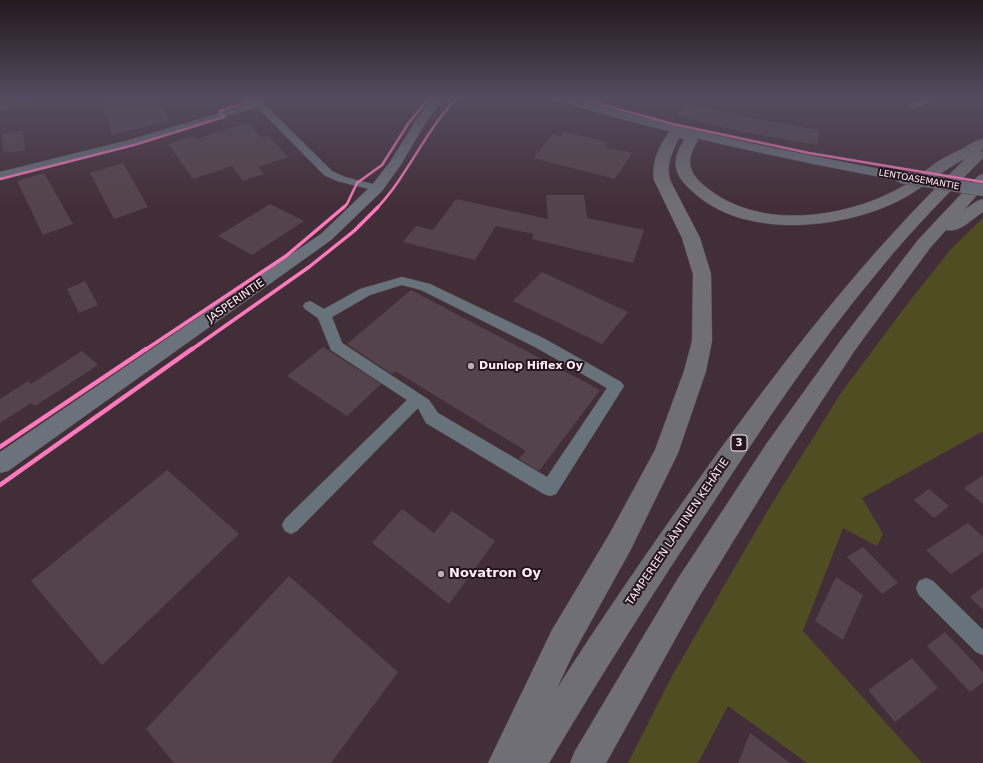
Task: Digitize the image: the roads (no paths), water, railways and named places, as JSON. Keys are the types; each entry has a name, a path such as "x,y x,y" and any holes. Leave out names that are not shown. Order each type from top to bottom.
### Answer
{"highway":[{"path":"684,136 681,162 685,176 698,189 718,202 744,213 772,219 801,221 835,217 889,199 905,192 943,166 983,143"},
{"path":"505,763 563,641 620,542 666,453 695,371 702,341 702,274 698,256 691,238 662,180 660,170 663,157 684,136"},
{"name":"TAMPEREEN LÄNTINEN KEHÄTIE","path":"530,763 652,569 746,433 816,337 897,237 983,150"},
{"path":"588,763 688,590 776,450 848,345 924,244 983,179"},
{"path":"924,244 983,204"}],"main road":[{"name":"JASPERINTIE","path":"0,464 326,237 377,188 396,163 414,133"},
{"name":"LENTOASEMANTIE","path":"672,133 753,153 856,168 983,190"},
{"name":"LENTOASEMANTIE","path":"673,133 684,136"}],"street":[{"path":"0,175 132,142 160,133"},
{"path":"289,133 328,173 341,179 377,188"},
{"path":"310,306 324,315 336,346 424,404 432,418 550,488 616,386 540,343 425,287 402,281 365,292 324,315"},
{"path":"291,525 417,400"},
{"path":"926,588 983,645"}],"place":[{"name":"Dunlop Hiflex Oy","path":"471,366"},
{"name":"Novatron Oy","path":"441,574"}]}
